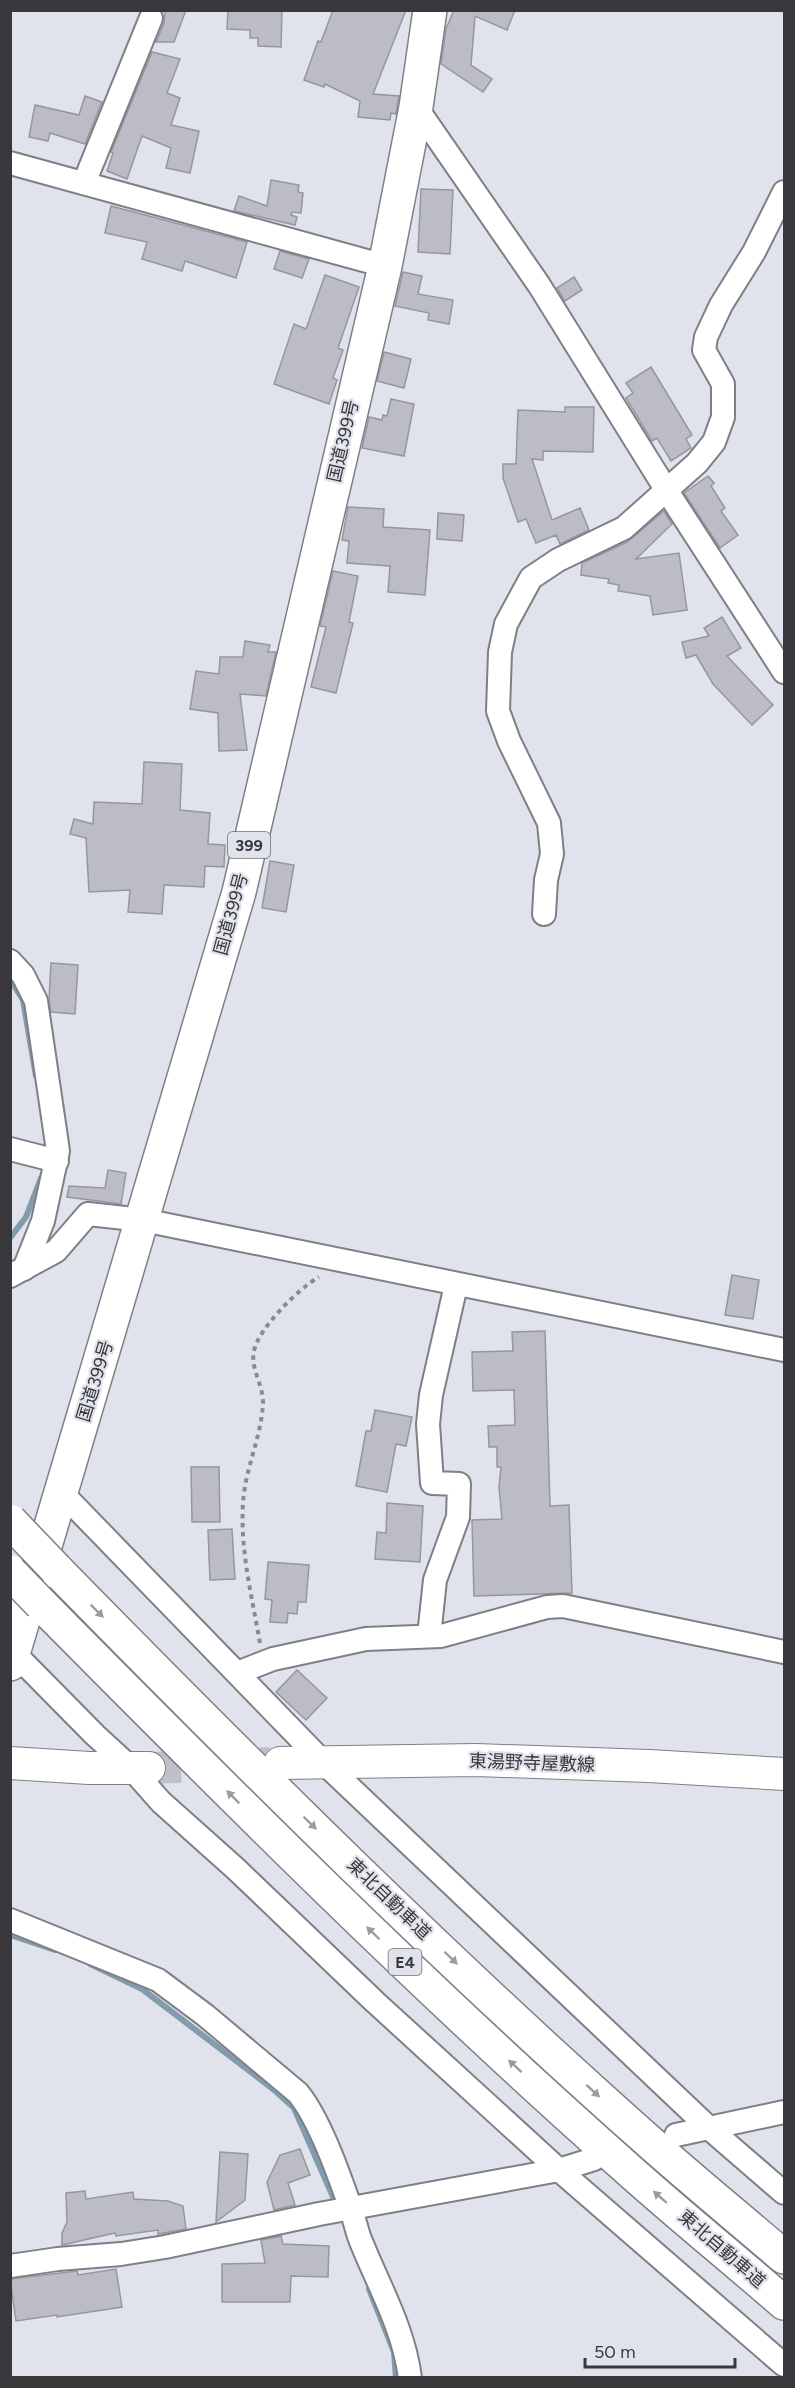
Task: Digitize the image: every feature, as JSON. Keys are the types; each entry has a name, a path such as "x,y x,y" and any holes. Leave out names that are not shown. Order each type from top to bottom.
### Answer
{"highway":[{"name":"国道399号","path":"12,1659 239,892 385,266 416,107 430,10"},
{"name":"東北自動車道","path":"10,1521 273,1787 522,2025 654,2146 784,2257"},
{"name":"東北自動車道","path":"10,1572 308,1871 487,2041 621,2163 784,2303"}],"main road":[{"name":"東湯野寺屋敷線","path":"280,1763 476,1760 649,1766 784,1774"},
{"path":"10,1763 89,1768 140,1768"}],"street":[{"path":"84,183 151,18"},
{"path":"416,107 539,285 784,672"},
{"path":"10,163 385,266"},
{"path":"544,915 546,880 552,854 549,823 509,741 498,711 501,652 506,624 531,578 558,560 624,528 697,463 714,442 723,417 723,384 704,350 706,337 721,305 754,252 784,192"},
{"path":"10,961 23,975 36,1001 56,1133 47,1159 44,1221 17,1273"},
{"path":"10,1149 47,1159"},
{"path":"17,1273 56,1251 88,1214 143,1220 784,1350"},
{"path":"429,1636 435,1580 458,1517 459,1484 432,1483 428,1424 431,1395 456,1285"},
{"path":"61,1492 324,1763 710,2129 784,2193"},
{"path":"237,1673 273,1659 366,1639 459,1632 547,1607 563,1606 784,1652"},
{"path":"12,1659 94,1735 140,1768 161,1802 236,1869 375,2002 559,2170 784,2365"},
{"path":"10,1920 158,1980 205,2015 298,2093 308,2105 348,2210 401,2334 410,2378"},
{"path":"676,2134 710,2129 784,2112"},
{"path":"10,2266 165,2247 319,2214 559,2170 594,2159"}],"path":[{"path":"263,1663 244,1549 243,1502 263,1405 263,1390 257,1376 253,1352 261,1336 282,1307 310,1281 345,1262"}],"building":[{"path":"165,10 186,10 174,42 156,42 164,23"},
{"path":"228,10 282,10 281,47 258,46 258,38 250,38 250,30 227,29"},
{"path":"333,10 406,10 373,94 399,96 396,114 391,113 390,120 358,117 360,101 325,84 324,87 304,80 318,41 321,42"},
{"path":"454,10 515,10 507,30 475,16 471,65 492,79 483,92 441,64 446,29"},
{"path":"152,52 180,59 167,93 180,98 171,125 199,131 190,173 166,168 171,148 142,136 127,179 107,171 113,153 111,152"},
{"path":"85,96 102,102 85,144 50,133 48,141 29,137 35,105 79,115"},
{"path":"271,180 299,185 298,192 303,193 301,213 292,212 291,215 297,217 295,225 234,211 239,196 267,206"},
{"path":"421,189 453,190 450,254 418,252"},
{"path":"111,206 247,242 236,278 185,261 182,271 142,259 147,242 105,233"},
{"path":"280,251 309,259 302,278 274,269"},
{"path":"403,272 422,276 418,294 453,300 449,324 428,320 429,313 395,306"},
{"path":"325,275 359,287 338,348 343,350 333,378 337,380 329,404 274,384 294,324 306,329"},
{"path":"574,277 582,290 565,301 557,288"},
{"path":"384,352 411,359 404,388 377,381"},
{"path":"651,367 692,435 686,439 691,448 671,461 657,438 652,441 626,398 633,393 626,383"},
{"path":"391,399 414,404 404,456 362,448 369,417 382,420 383,415 387,416"},
{"path":"565,407 594,407 593,452 543,451 543,460 532,459 552,520 580,508 589,530 560,544 556,535 536,543 526,519 518,522 503,478 503,464 516,464 518,410 565,412"},
{"path":"708,476 714,483 711,486 725,508 721,511 738,535 720,548 684,493"},
{"path":"348,507 384,509 383,527 430,530 425,595 388,592 390,566 347,563 349,541 342,540"},
{"path":"664,511 672,524 636,559 679,553 687,610 653,615 650,596 618,591 619,585 608,583 609,579 581,575 582,563 627,542"},
{"path":"438,513 464,515 462,541 437,539"},
{"path":"333,571 358,576 349,622 353,623 336,693 311,687 326,627 320,626"},
{"path":"722,617 741,648 727,656 773,705 752,725 713,684 696,655 686,658 682,642 709,636 704,628"},
{"path":"245,641 270,645 268,652 276,652 266,696 240,694 247,750 219,751 218,713 190,709 196,671 219,674 220,657 243,657"},
{"path":"144,762 182,764 180,810 210,813 208,844 225,845 224,867 205,866 204,887 164,885 162,914 128,912 130,890 89,892 86,838 70,834 74,819 93,824 94,802 142,804"},
{"path":"270,861 294,865 286,912 262,908"},
{"path":"51,963 78,965 75,1014 51,1012 49,1000"},
{"path":"108,1170 126,1173 121,1204 67,1197 69,1186 105,1188"},
{"path":"732,1275 759,1280 753,1319 725,1315"},
{"path":"545,1331 550,1506 569,1505 572,1593 474,1596 472,1520 502,1519 499,1487 501,1467 497,1467 497,1447 489,1447 488,1426 515,1425 514,1390 473,1391 472,1352 513,1351 512,1332"},
{"path":"375,1410 412,1417 406,1446 396,1444 387,1492 356,1486 366,1431 371,1431"},
{"path":"191,1467 219,1467 220,1522 192,1522"},
{"path":"387,1503 423,1506 420,1562 375,1559 377,1532 386,1533"},
{"path":"232,1529 235,1579 210,1580 208,1530"},
{"path":"268,1562 309,1565 306,1602 298,1602 297,1614 288,1613 287,1623 270,1622 272,1600 265,1599"},
{"path":"297,1670 327,1698 306,1720 276,1692"},
{"path":"300,2149 310,2175 288,2183 295,2205 274,2210 267,2182 280,2155"},
{"path":"220,2152 248,2154 245,2200 216,2222"},
{"path":"85,2191 86,2199 133,2192 134,2199 168,2201 183,2206 186,2229 158,2234 158,2230 116,2236 115,2233 62,2245 62,2233 67,2222 66,2193"},
{"path":"281,2236 283,2244 329,2246 328,2277 291,2276 290,2302 222,2302 222,2264 265,2263 261,2240"},
{"path":"116,2269 122,2307 16,2321 10,2279 77,2271 78,2275"}],"waterway":[{"path":"10,979 23,1000 36,1076"},
{"path":"10,1238 26,1217 41,1178"},
{"path":"10,1935 55,1950"},
{"path":"90,1964 142,1989 273,2089 294,2108 337,2206"},
{"path":"369,2289 394,2352 396,2378"}],"tunnel":[{"path":"149,1768 270,1763"}]}
